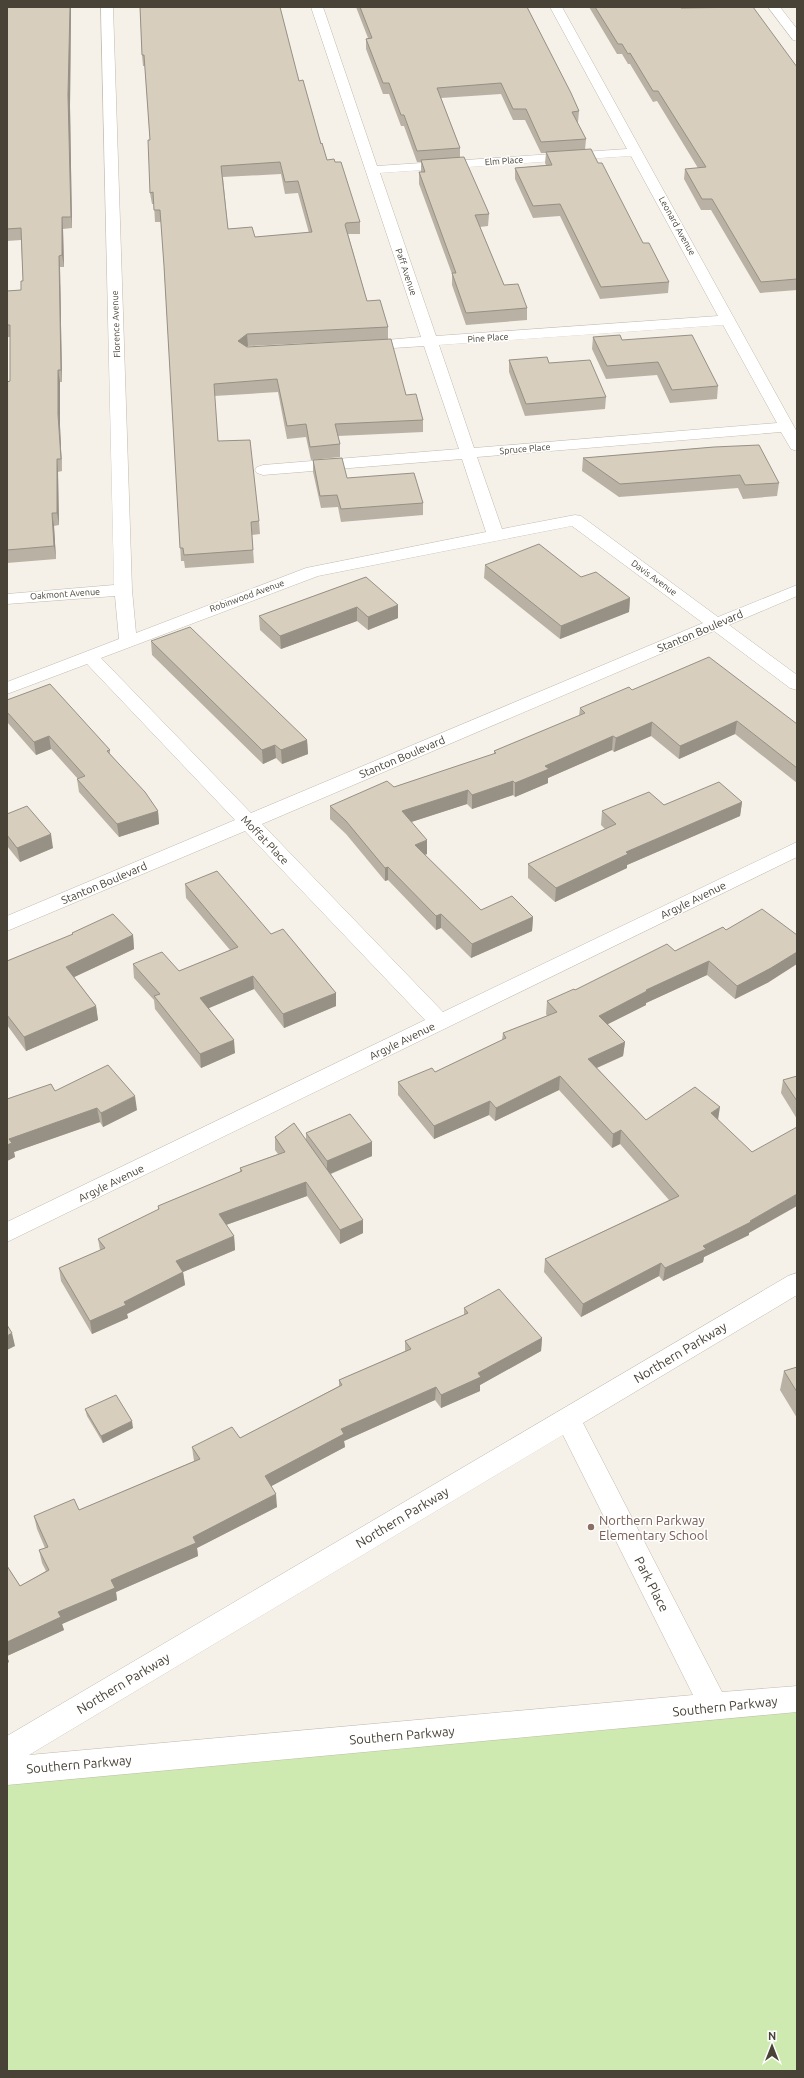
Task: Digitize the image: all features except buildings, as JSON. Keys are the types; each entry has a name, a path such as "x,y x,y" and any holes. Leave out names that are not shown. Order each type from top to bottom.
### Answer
{"street":[{"name":"Florence Avenue","path":"107,7 124,590 128,640"},
{"name":"Paff Avenue","path":"317,7 496,536"},
{"name":"Leonard Avenue","path":"556,7 797,446"},
{"path":"774,7 797,37"},
{"name":"Elm Place","path":"372,170 635,152"},
{"name":"Pine Place","path":"351,347 430,343 728,320"},
{"name":"Spruce Place","path":"263,470 787,427"},
{"name":"Davis Avenue","path":"496,536 575,520 797,684"},
{"name":"Robinwood Avenue","path":"7,688 90,657 128,640 312,572 341,565 496,536"},
{"name":"Oakmont Avenue","path":"7,599 124,590"},
{"name":"Stanton Boulevard","path":"7,924 797,590"},
{"name":"Moffat Place","path":"90,657 441,1022"},
{"name":"Argyle Avenue","path":"7,1233 797,849"},
{"name":"Northern Parkway","path":"7,1752 797,1283"},
{"name":"Park Place","path":"568,1419 714,1707"},
{"name":"Southern Parkway","path":"7,1771 797,1699"}],"green space":[{"path":"797,1699 797,2071 7,2071 7,1778"}],"place":[{"name":"Northern Parkway Elementary School","path":"591,1527"}]}
